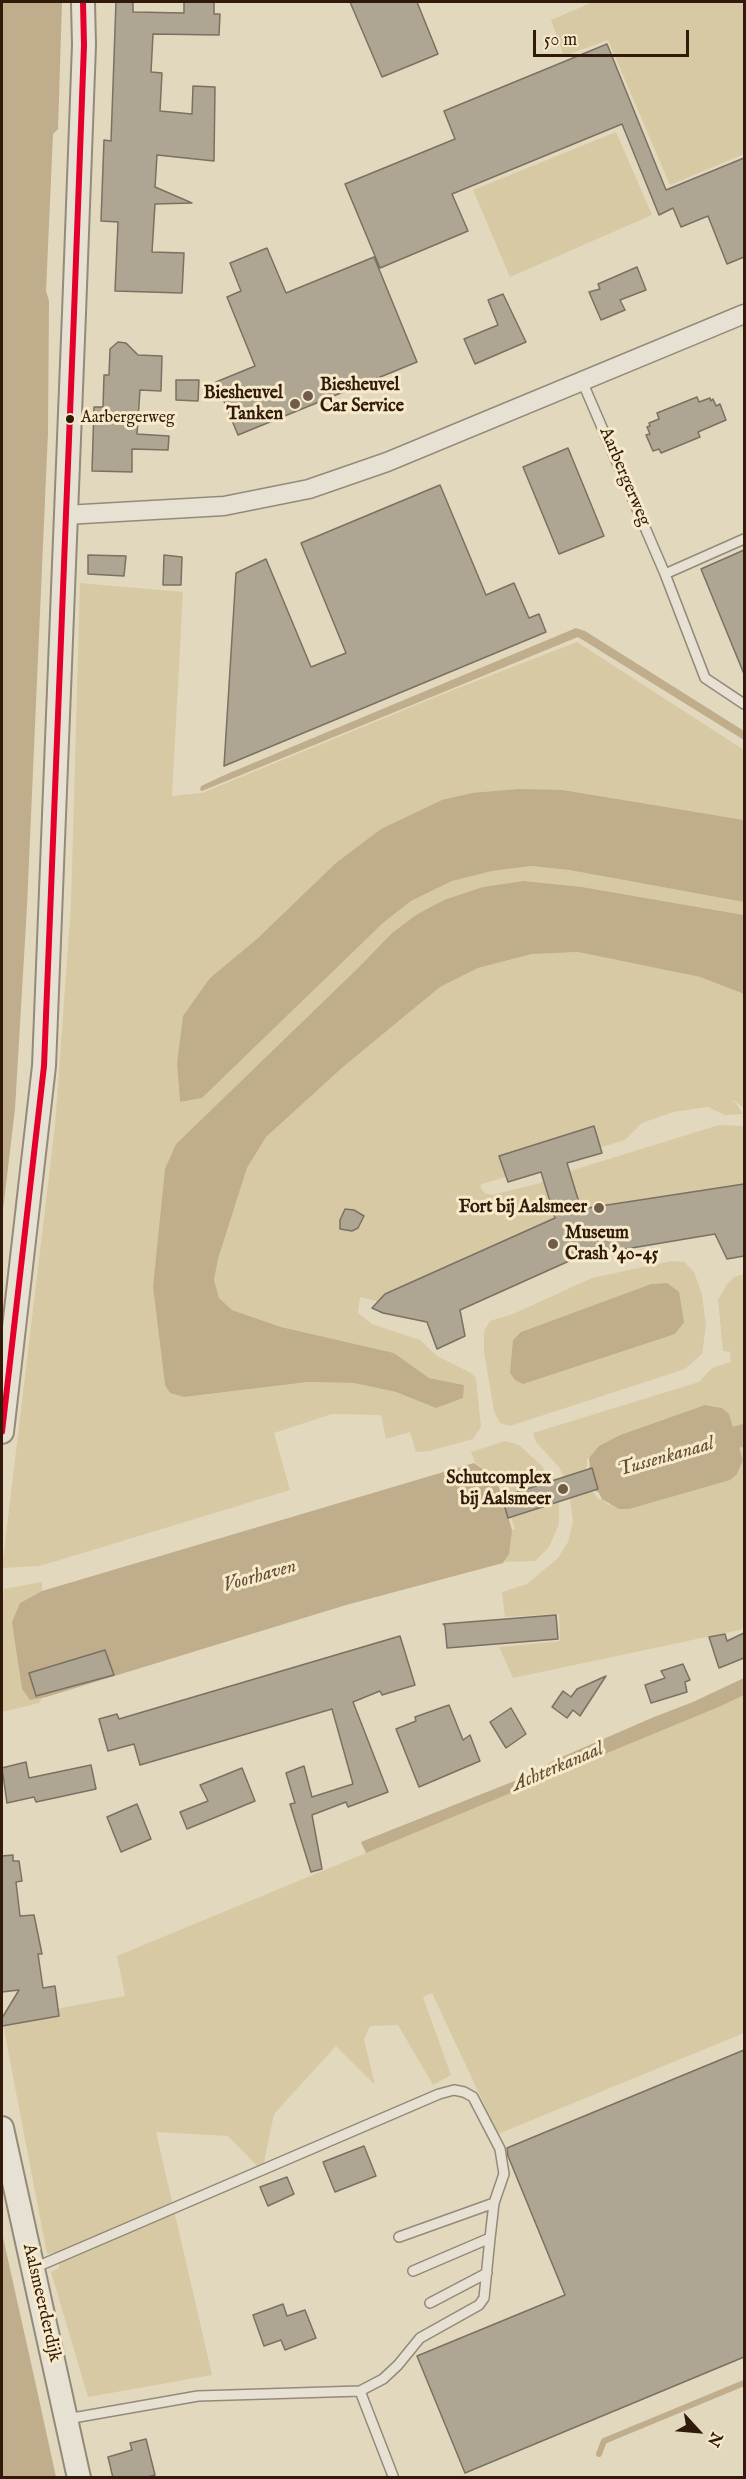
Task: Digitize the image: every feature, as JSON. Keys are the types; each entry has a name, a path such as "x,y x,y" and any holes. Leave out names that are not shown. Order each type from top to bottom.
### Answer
{"street":[{"path":"2,1432 44,1066 54,859 84,45 83,2"},
{"path":"65,516 224,507 309,489 387,462 744,314"},
{"name":"Aalsmeerderdijk","path":"2,2128 79,2478"}],"lane":[{"name":"Aarbergerweg","path":"582,381 665,574 705,678 744,704"},
{"path":"665,574 744,539"},
{"path":"34,2268 439,2094 453,2091 464,2092 473,2097 500,2149 504,2174 494,2203 484,2298 479,2305 420,2338 398,2365 382,2379 360,2391 198,2397 67,2419"},
{"path":"399,2237 494,2203"},
{"path":"413,2271 490,2238"},
{"path":"430,2303 487,2273"},
{"path":"360,2391 393,2476"}],"shaded area":[{"path":"593,2 744,2 744,154 670,185 608,40 564,56 551,20"},
{"path":"616,132 652,215 510,277 473,190"},
{"path":"80,583 183,592 172,796 202,793 443,694 577,642 744,750 744,820 563,790 258,938 210,978 177,1064 180,1102 202,1098 383,923 411,901 452,881 492,871 531,866 569,870 744,902 744,915 582,887 524,881 391,934 176,1144 153,1287 165,1385 170,1393 184,1397 308,1382 354,1383 396,1392 436,1408 464,1385 429,1378 394,1353 281,1327 232,1310 219,1298 214,1280 218,1259 247,1168 266,1137 343,1067 440,987 478,968 532,954 578,952 700,977 744,994 744,1108 733,1100 743,1114 725,1115 708,1107 673,1112 642,1123 625,1140 482,1184 480,1186 484,1193 492,1195 544,1180 555,1218 385,1294 380,1302 360,1297 358,1313 372,1324 420,1340 437,1356 471,1373 476,1378 481,1427 473,1439 429,1451 416,1452 410,1432 386,1439 381,1415 332,1414 274,1433 290,1490 39,1566 2,1568 55,1126 71,905"},
{"path":"719,1125 744,1126 744,1184 581,1209 570,1171"},
{"path":"671,1261 684,1262 694,1272 702,1294 706,1326 702,1354 685,1369 510,1426 500,1423 494,1411 484,1352 484,1331 490,1321 513,1314 592,1278","holes":["667,1283 675,1334 623,1349 521,1332 651,1284"]},
{"path":"744,1274 744,1629 513,1678 499,1647 560,1641 559,1614 505,1617 502,1592 527,1584 558,1558 568,1542 573,1522 570,1498 592,1491 599,1500 602,1499 609,1505 743,1460 729,1414 722,1408 713,1406 705,1405 620,1435 600,1446 595,1454 587,1459 584,1472 564,1477 559,1467 536,1442 533,1433 699,1382 712,1368 731,1362 730,1352 723,1351 718,1300 734,1277"},
{"path":"505,1441 519,1445 541,1465 553,1482 505,1496 501,1484 498,1484 475,1462 471,1452"},
{"path":"559,1500 559,1524 549,1547 535,1561 504,1562 509,1553 512,1530 515,1529 511,1517"},
{"path":"42,1582 42,1591 20,1603 19,1669 22,1689 30,1700 44,1696 39,1703 2,1712 4,1589"},
{"path":"744,1695 744,2033 498,2134 432,1993 423,1997 451,2075 433,2085 398,2025 370,2026 364,2039 375,2085 336,2046 274,2114 262,2171 228,2136 156,2132 212,2375 88,2397 51,2272 59,2268 61,2252 47,2254 2,2019 125,1996 117,1956"}],"water":[{"path":"2,2 62,2 58,129 53,134 46,291 49,301 48,432 27,906 15,1109 2,1218"},
{"path":"576,628 585,631 744,731 744,740 578,637 200,790 201,786 227,774"},
{"path":"519,789 563,790 744,820 744,902 569,870 531,866 492,871 452,881 411,901 383,923 202,1098 180,1102 177,1064 183,1016 210,978 258,938 336,863 381,829 442,800 472,793"},
{"path":"524,881 582,887 744,915 744,994 700,977 578,952 532,954 478,968 440,987 343,1067 266,1137 247,1168 218,1259 214,1280 219,1298 232,1310 281,1327 394,1353 429,1378 464,1385 463,1398 436,1408 396,1392 354,1383 308,1382 184,1397 170,1393 165,1385 153,1287 165,1169 176,1144 391,934 416,915 444,900 483,887"},
{"path":"667,1283 679,1292 684,1322 675,1334 523,1384 515,1380 510,1373 513,1340 521,1332 651,1284"},
{"name":"Tussenkanaal","path":"705,1405 722,1408 729,1414 743,1460 737,1474 730,1480 629,1509 619,1509 602,1499 593,1488 588,1472 589,1458 599,1446 620,1435"},
{"name":"Voorhaven","path":"474,1463 498,1484 512,1530 509,1554 503,1563 346,1605 46,1697 30,1700 22,1689 12,1622 20,1603 42,1591"},
{"name":"Achterkanaal","path":"744,1678 744,1695 721,1706 366,1853 361,1842 527,1776 555,1760"},
{"path":"2,2233 35,2381 56,2477 2,2477"}],"building":[{"path":"116,2 133,2 133,12 184,13 184,2 214,2 214,14 220,14 219,35 153,34 151,72 162,73 160,111 192,114 193,86 215,87 214,161 157,155 155,187 192,203 155,204 152,252 184,253 182,293 115,291 118,222 101,221 104,140 111,141"},
{"path":"350,2 417,2 438,54 382,77"},
{"path":"607,44 666,190 744,158 744,257 727,264 708,216 681,227 673,208 659,215 622,124 452,194 468,231 380,268 345,184 455,139 444,111"},
{"path":"267,248 286,293 374,257 417,362 238,435 216,382 255,366 227,297 241,291 230,263"},
{"path":"637,267 646,290 620,300 625,310 601,320 589,292 600,289 598,284"},
{"path":"503,294 526,342 475,364 464,339 498,325 488,300"},
{"path":"118,342 126,343 138,355 162,356 161,391 140,390 137,434 169,436 168,450 132,449 132,472 92,471 94,407 103,407 104,375 109,375 110,349"},
{"path":"176,380 199,380 198,401 176,400"},
{"path":"697,397 699,402 710,398 716,406 720,404 726,420 698,432 700,437 661,453 659,449 653,451 646,435 650,434 647,427 650,426 649,423 659,419 657,413"},
{"path":"568,448 604,536 559,554 523,467"},
{"path":"440,485 486,595 514,583 529,618 539,614 546,632 224,766 236,573 266,559 311,667 346,653 301,543"},
{"path":"744,550 744,674 701,569"},
{"path":"88,555 126,556 124,576 88,574"},
{"path":"164,555 182,557 181,585 163,585"},
{"path":"594,1126 602,1153 567,1163 581,1209 744,1184 744,1256 727,1259 715,1234 578,1257 460,1310 465,1336 437,1349 427,1322 383,1313 372,1308 385,1294 555,1218 541,1172 508,1182 499,1156"},
{"path":"345,1209 354,1210 364,1216 358,1228 352,1231 340,1229 340,1220"},
{"name":"Schutcomplex bij Aalsmeer","path":"592,1468 598,1489 508,1518 502,1497"},
{"path":"556,1615 558,1639 447,1648 443,1624"},
{"path":"744,1633 744,1658 719,1668 709,1637 725,1634 727,1641"},
{"path":"400,1636 415,1685 382,1695 380,1691 353,1702 388,1792 348,1807 346,1802 312,1815 322,1869 311,1872 290,1804 295,1803 286,1773 304,1766 312,1797 353,1784 332,1709 140,1765 134,1744 108,1751 99,1719 117,1714 119,1719"},
{"path":"105,1650 114,1675 36,1696 29,1673"},
{"path":"683,1664 690,1680 685,1682 687,1692 651,1703 645,1685 665,1678 661,1671"},
{"path":"606,1676 580,1716 573,1710 567,1718 552,1707 563,1691 571,1697 577,1689"},
{"path":"449,1705 463,1740 470,1735 480,1761 419,1787 396,1729 416,1721 415,1717"},
{"path":"511,1708 526,1734 506,1748 490,1722"},
{"path":"26,1762 29,1778 91,1765 96,1789 36,1802 34,1797 7,1803 2,1768"},
{"path":"242,1768 255,1801 187,1829 180,1812 208,1801 200,1785"},
{"path":"137,1804 151,1839 121,1852 107,1817"},
{"path":"13,1855 13,1861 19,1861 22,1881 16,1882 20,1916 34,1915 42,1954 38,1954 43,1988 55,1986 59,2016 2,2026 2,2018 19,1990 2,1992 2,1856"},
{"path":"744,2050 744,2357 465,2473 417,2356 565,2295 508,2156 507,2148"},
{"path":"364,2146 376,2176 335,2192 323,2162"},
{"path":"287,2177 294,2194 268,2206 260,2187"},
{"path":"283,2304 287,2316 305,2310 316,2338 285,2350 281,2340 264,2346 253,2315"},
{"path":"146,2439 155,2475 144,2478 113,2478 108,2457 132,2450 130,2443"}],"waterway":[{"name":"Tussenkanaal","path":"709,1445 744,1435"},
{"path":"599,2454 604,2441 744,2383"}],"transit line":[{"path":"2,1432 44,1066 84,45 83,2"}],"place":[{"name":"Biesheuvel Car Service","path":"308,396"},
{"name":"Biesheuvel Tanken","path":"295,404"},
{"name":"Aarbergerweg","path":"70,419"},
{"name":"Fort bij Aalsmeer","path":"599,1208"},
{"name":"Museum Crash '40-45","path":"553,1244"},
{"name":"Schutcomplex bij Aalsmeer","path":"563,1489"}]}
